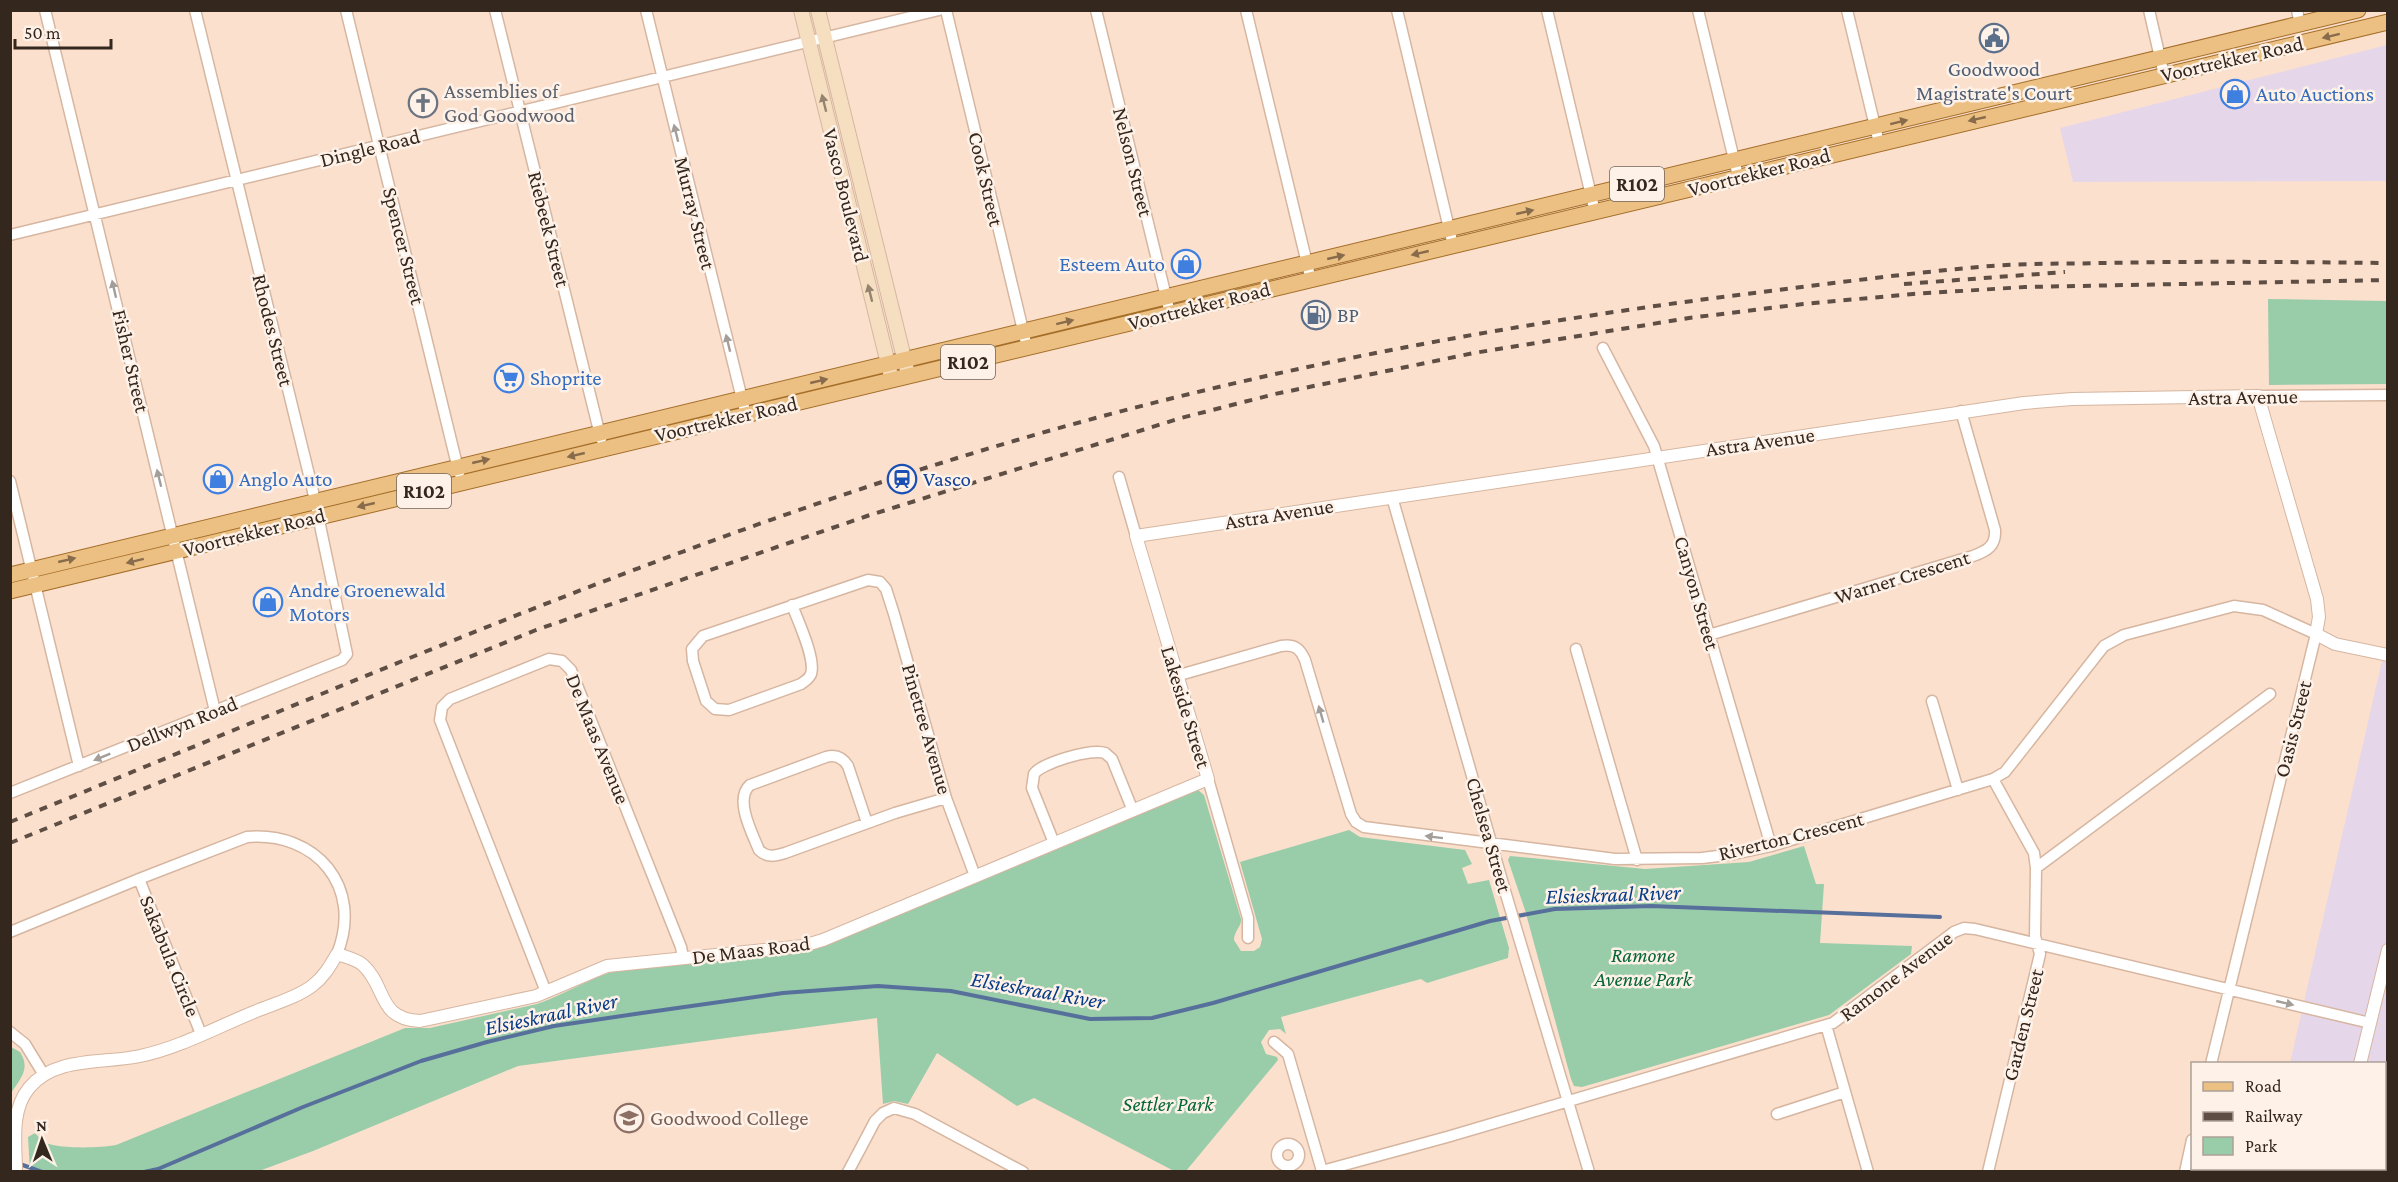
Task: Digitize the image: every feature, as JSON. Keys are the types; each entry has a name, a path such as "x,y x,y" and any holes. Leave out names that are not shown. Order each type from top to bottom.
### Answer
{"main road":[{"name":"Vasco Boulevard","path":"801,10 890,372"},
{"name":"Vasco Boulevard","path":"818,10 908,376"},
{"name":"Voortrekker Road","path":"890,372 908,376 1166,298 2160,59 2299,18 2358,10"},
{"name":"Voortrekker Road","path":"10,591 34,577 173,535 461,482 603,448 744,407 890,372 904,361 1170,313 2388,22"},
{"path":"2104,72 2108,88"},
{"name":"Voortrekker Road","path":"10,575 34,577 177,550 457,467 600,433 744,407"}],"street":[{"name":"Fisher Street","path":"45,10 215,711"},
{"name":"Rhodes Street","path":"195,10 317,509 348,651"},
{"name":"Spencer Street","path":"346,10 461,482"},
{"name":"Riebeek Street","path":"495,10 603,448"},
{"name":"Murray Street","path":"646,10 744,407"},
{"name":"Dingle Road","path":"10,235 939,10"},
{"name":"Cook Street","path":"946,10 1026,340"},
{"name":"Nelson Street","path":"1096,10 1170,313"},
{"path":"1246,10 1311,280"},
{"path":"1397,10 1453,245"},
{"path":"1547,10 1595,212"},
{"path":"1698,10 1738,176"},
{"path":"1847,10 1878,143"},
{"path":"2149,10 2164,75"},
{"name":"Canyon Street","path":"1603,348 1658,457 1771,846"},
{"name":"Astra Avenue","path":"1136,536 1961,411 2072,399 2388,395"},
{"name":"Oasis Street","path":"2211,1062 2319,617 2317,599 2258,396"},
{"name":"Warner Crescent","path":"1709,635 1973,556 1989,549 1996,538 1995,530 1961,411"},
{"name":"Lakeside Street","path":"1119,477 1248,918 1248,938"},
{"path":"10,482 79,766"},
{"name":"Chelsea Street","path":"1392,497 1505,891 1589,1172"},
{"name":"Pinetree Avenue","path":"792,605 868,580 880,582 886,589 946,798 975,876"},
{"path":"792,605 810,656 812,666 807,680 729,710 722,711 710,705 706,701 693,661 692,649 698,640 703,636 792,605"},
{"name":"Riverton Crescent","path":"1176,676 1281,646 1295,646 1305,660 1348,806 1356,822 1372,830 1637,860 1734,855 1993,779 2005,772 2104,646 2118,637 2234,606 2263,610 2316,634"},
{"path":"2316,634 2336,644 2388,655"},
{"path":"1576,649 1637,860"},
{"name":"Dellwyn Road","path":"10,794 342,660 347,656 348,651"},
{"name":"De Maas Avenue","path":"546,992 440,720 442,707 450,699 549,659 562,661 571,670 681,947 683,958"},
{"path":"2036,868 2270,694"},
{"path":"1932,701 1958,790"},
{"path":"1054,843 1032,788 1034,774 1042,766 1091,752 1105,753 1112,759 1133,811"},
{"path":"867,824 848,766 836,756 826,757 750,785 743,794 744,805 759,850 768,856 785,853 946,798"},
{"name":"De Maas Road","path":"337,954 361,963 370,973 392,1012 413,1021 433,1020 546,992 608,966 779,950 813,944 1208,779"},
{"name":"Garden Street","path":"1988,1172 2040,954 2035,936 2036,868 2034,853 1993,779"},
{"name":"Sakabula Circle","path":"10,932 248,837 266,836 281,838 299,845 327,865 336,878 342,894 345,917 344,934 337,954 321,978 305,991 148,1054 74,1065 44,1075 29,1088 21,1100 15,1129 16,1172"},
{"name":"Sakabula Circle","path":"139,879 201,1034"},
{"name":"Ramone Avenue","path":"1322,1171 1833,1023 1959,929 1969,927 2370,1023"},
{"path":"2361,1062 2388,950"},
{"path":"1826,1025 1868,1172"},
{"path":"10,1032 26,1044 44,1075"},
{"path":"1274,1042 1288,1054 1322,1171"},
{"path":"1777,1114 1845,1092"},
{"path":"848,1172 875,1121 889,1110 905,1110 1023,1172"},
{"path":"2185,1172 2191,1148"}],"shaded area":[{"path":"2387,45 2387,181 2073,182 2060,128"},
{"path":"2387,639 2387,1171 2265,1172 2265,1170 2386,1170 2386,1062 2290,1062"}],"green space":[{"path":"2268,299 2387,301 2387,384 2269,385"},
{"name":"Settler Park","path":"1198,790 1204,795 1241,919 1234,940 1241,951 1254,951 1260,947 1262,939 1240,862 1349,830 1360,837 1465,850 1472,864 1462,868 1468,884 1489,880 1509,948 1508,958 1427,983 1421,979 1281,1017 1286,1034 1280,1029 1269,1030 1261,1042 1266,1054 1277,1057 1278,1060 1186,1171 1174,1171 1034,1098 1017,1106 937,1053 908,1104 894,1101 883,1104 877,1018 518,1066 259,1171 30,1171 28,1137 35,1133 45,1143 61,1146 116,1145 405,1028 430,1028 537,1004 598,977 620,970 784,955 830,944"},
{"name":"Ramone Avenue Park","path":"1804,846 1816,884 1824,884 1820,943 1912,946 1911,954 1829,1015 1582,1087 1574,1086 1525,910 1508,860 1510,856 1645,869 1749,862"},
{"path":"11,1047 20,1052 24,1069 11,1093"}],"waterway":[{"name":"Elsieskraal River","path":"144,1172 158,1169 303,1107 421,1061 554,1026 642,1013 783,993 878,986 951,991 1090,1019 1152,1018 1213,1003 1490,921 1555,909 1651,906 1940,917"},
{"name":"Elsieskraal River","path":"20,1164 42,1172"}],"railway":[{"path":"10,822 509,618 761,523 1017,440 1203,391 1390,350 1580,317 1936,271 2033,264 2388,263"},
{"path":"1904,284 2065,272"},
{"path":"10,843 536,630 867,516 1181,418 1275,394 1474,353 1689,318 1803,304 2025,287 2388,280"}],"place":[{"name":"Goodwood Magistrate's Court","path":"1994,38"},
{"name":"Auto Auctions","path":"2235,94"},
{"name":"Assemblies of God Goodwood","path":"423,103"},
{"name":"Esteem Auto","path":"1186,264"},
{"name":"BP","path":"1316,315"},
{"name":"Shoprite","path":"509,378"},
{"name":"Anglo Auto","path":"218,479"},
{"name":"Vasco","path":"902,479"},
{"name":"Andre Groenewald Motors","path":"268,602"},
{"name":"Goodwood College","path":"629,1118"}]}
